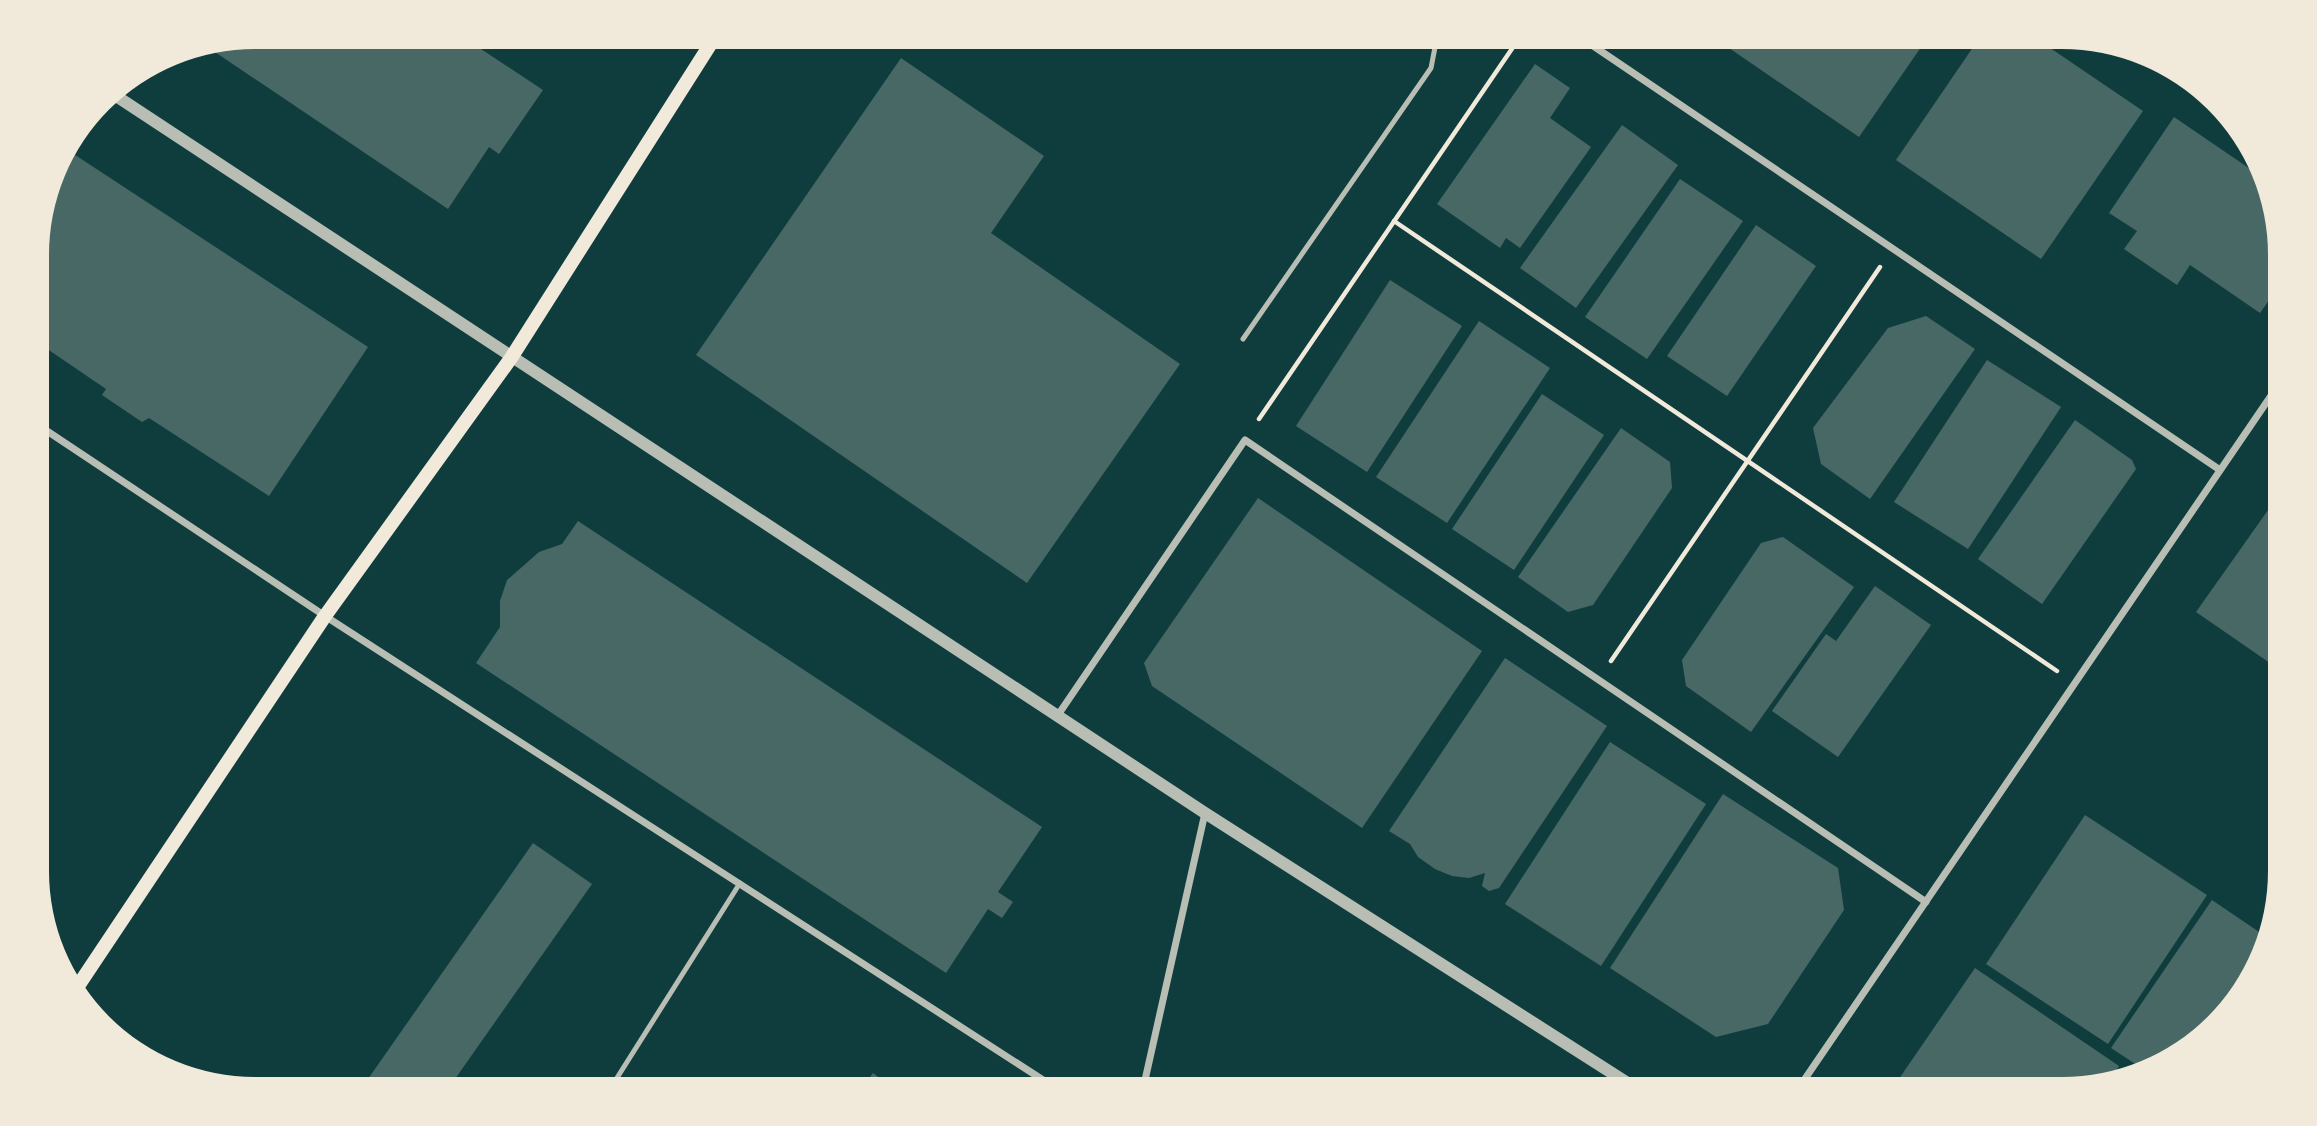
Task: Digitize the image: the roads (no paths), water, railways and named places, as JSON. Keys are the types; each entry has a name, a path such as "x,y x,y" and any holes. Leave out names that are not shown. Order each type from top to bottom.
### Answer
{"main road":[{"path":"81,981 325,616 511,358 707,49"}],"street":[{"path":"1598,49 2220,470"},
{"path":"120,99 1205,813 1618,1077"},
{"path":"1806,1077 2268,400"},
{"path":"49,432 325,616 1039,1077"},
{"path":"1058,715 1245,440 1926,902"},
{"path":"1146,1077 1205,813"}],"lane":[{"path":"1243,339 1431,68 1435,49"},
{"path":"618,1077 740,883"}]}
